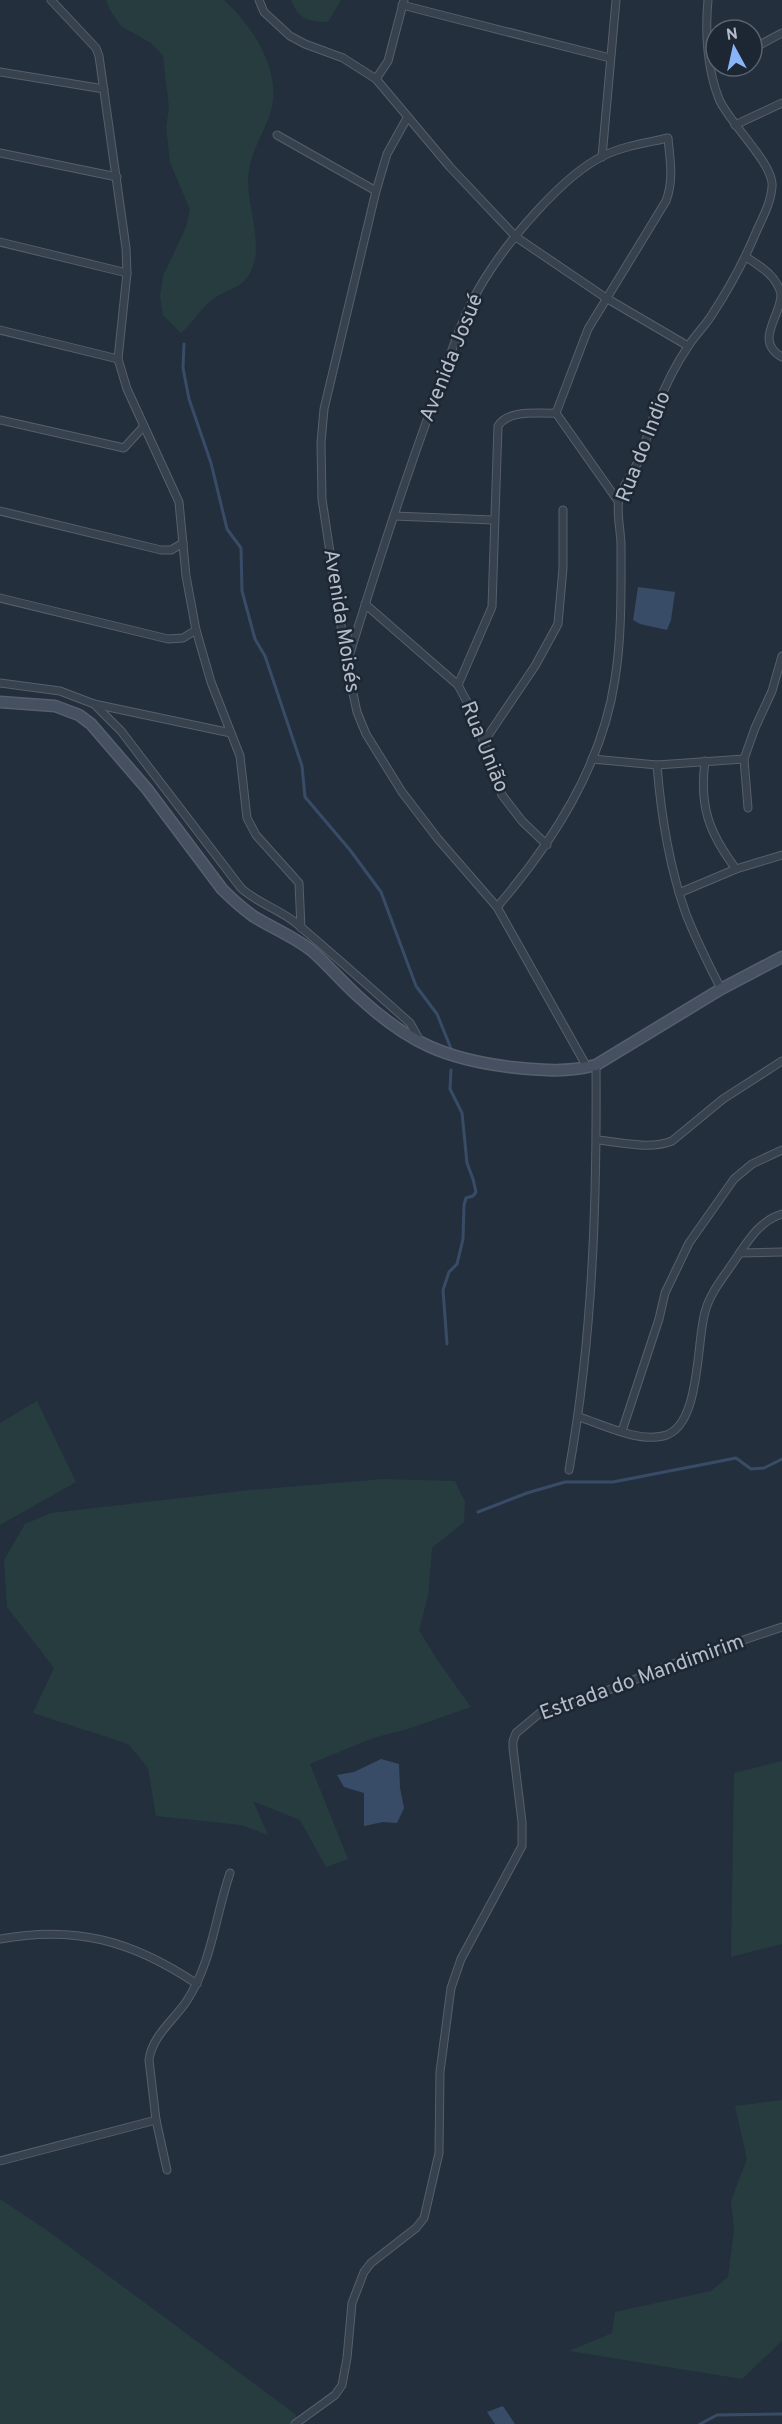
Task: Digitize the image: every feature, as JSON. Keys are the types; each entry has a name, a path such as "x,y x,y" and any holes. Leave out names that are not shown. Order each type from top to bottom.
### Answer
{"street":[{"path":"51,0 96,48 117,177 127,273 118,359 127,389 178,502 186,576 196,630 211,682 241,761 247,818 256,835 299,883 301,928"},
{"path":"259,0 264,12 290,36 306,45 343,58 376,79 475,195 516,237 606,298 688,346"},
{"path":"602,157 616,0"},
{"name":"Rua do Indio","path":"708,0 709,18"},
{"path":"376,79 388,61 403,3 610,58"},
{"path":"764,43 782,33"},
{"path":"0,72 104,89"},
{"name":"Rua do Indio","path":"497,907 547,844 567,812 592,759 609,712 616,669 621,595 618,501 640,458 658,404 688,346 712,315 746,257 767,207 772,187 771,176 719,99 716,78"},
{"path":"735,124 782,103"},
{"name":"Avenida Moisés","path":"407,118 387,154 376,191 324,409 320,473 322,499 346,666 357,712 383,764 438,839 497,907 592,1066"},
{"path":"277,135 376,191"},
{"name":"Avenida Josué","path":"346,666 394,516 467,312 484,280 516,237 572,178 602,157 627,147 668,138 672,175 670,189 661,211 606,298"},
{"path":"0,153 117,177"},
{"path":"0,242 127,273"},
{"path":"746,257 763,268 778,286 782,302 770,329 770,339 771,347 780,356"},
{"path":"556,412 588,329 606,298"},
{"path":"0,330 118,359"},
{"path":"556,412 618,501"},
{"path":"458,685 492,607 498,426 502,420 515,415 556,412"},
{"path":"0,420 124,448 144,426"},
{"path":"483,743 535,666 558,624 563,568 563,510"},
{"path":"0,511 161,550 171,550 183,543"},
{"path":"394,516 494,520"},
{"path":"0,598 168,639 183,638 196,630"},
{"name":"Rua União","path":"365,604 458,685 475,717 502,795 522,821 547,844"},
{"path":"748,808 744,759 751,737 772,691 782,656"},
{"path":"0,683 60,691 94,704 231,733"},
{"path":"0,702 55,706 79,715 92,724 132,770 222,889 253,916 311,950 386,1020 406,1035 442,1053 480,1063 559,1071 574,1071 592,1066 721,989 782,957"},
{"path":"94,704 121,731 241,888 315,938 410,1023 420,1041"},
{"path":"592,759 657,765 744,759"},
{"path":"705,761 703,797 706,813 716,840 736,868"},
{"path":"657,765 663,819 679,893 695,938 721,989"},
{"path":"679,893 736,868 782,855"},
{"path":"597,1140 649,1146 672,1141 723,1099 782,1061"},
{"path":"569,1470 579,1417 589,1329 597,1140 592,1066"},
{"path":"622,1431 659,1319 664,1293 689,1243 734,1179 752,1164 782,1150"},
{"path":"579,1417 622,1431 652,1437 664,1436 676,1431 682,1423 690,1401 705,1312 714,1291 765,1221 782,1214"},
{"path":"740,1253 782,1252"},
{"name":"Estrada do Mandimirim","path":"295,2424 335,2395 342,2385 352,2303 364,2272 370,2263 417,2228 424,2218 439,2153 440,2072 451,1988 461,1959 522,1846 521,1809 513,1748 516,1733 529,1720 556,1706 782,1627"},
{"path":"167,2170 156,2120 149,2060 150,2050 197,1984 207,1962 220,1903 230,1873"},
{"path":"0,1939 42,1933 90,1936 135,1950 178,1971 197,1984"},
{"path":"0,2161 156,2120"}],"green space":[{"path":"106,0 224,0 256,38 270,69 273,101 253,156 248,181 256,241 254,264 243,282 213,299 181,333 163,315 160,297 163,276 186,227 190,210 170,162 166,127 169,108 163,56 151,43 121,26"},
{"path":"291,0 341,0 328,22 305,18 297,11"},
{"path":"37,1401 76,1482 0,1525 0,1423"},
{"path":"383,1479 455,1481 465,1502 464,1522 432,1548 428,1596 419,1630 471,1707 408,1729 373,1738 310,1764 348,1859 326,1867 300,1820 253,1801 268,1835 241,1825 156,1816 148,1768 128,1744 33,1713 54,1668 7,1607 4,1560 25,1524 51,1513 250,1490"},
{"path":"782,1761 782,1944 731,1957 734,1773"},
{"path":"782,2100 782,2341 742,2379 569,2351 612,2333 615,2312 711,2291 728,2277 734,2229 731,2201 747,2159 735,2106"},
{"path":"0,2199 48,2231 295,2414 299,2424 0,2424"}],"water":[{"path":"638,587 675,592 671,620 667,630 640,624 633,620"},
{"path":"381,1759 399,1764 404,1808 397,1823 383,1822 364,1826 364,1793 344,1787 337,1775 354,1772"},
{"path":"503,2406 515,2424 495,2424 487,2412"}],"waterway":[{"path":"184,344 183,368 189,399 211,463 227,529 241,548 242,591 255,639 265,656 302,766 305,797 350,850 381,892 416,986 437,1014 452,1051"},
{"path":"447,1344 443,1290 449,1272 457,1264 463,1239 466,1198 473,1196 476,1192 467,1163 462,1113 450,1089 451,1070"},
{"path":"478,1512 527,1493 565,1482 613,1482 736,1458 751,1469 764,1468 782,1459"},
{"path":"700,2424 717,2415 782,2414"}]}
